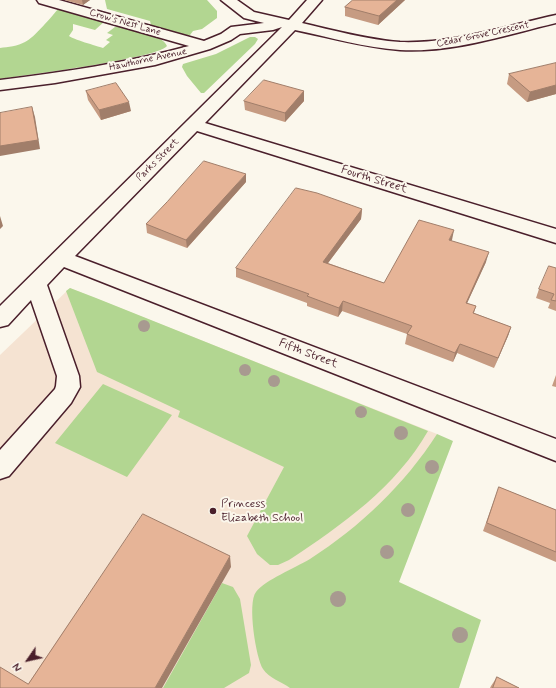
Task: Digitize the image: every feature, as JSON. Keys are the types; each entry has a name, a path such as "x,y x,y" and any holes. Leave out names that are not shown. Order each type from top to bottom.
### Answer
{"street":[{"name":"Crow's Nest Lane","path":"44,0 205,46"},
{"name":"Cedar Grove Crescent","path":"228,0 249,15 379,44 399,46 448,44 556,19"},
{"name":"Parks Street","path":"0,319 315,0"},
{"name":"Hawthorne Avenue","path":"0,85 55,78 154,60 205,46 226,37 236,30 292,24"},
{"name":"Fourth Street","path":"193,125 556,236"},
{"name":"Fifth Street","path":"61,258 556,450"},
{"path":"0,468 68,387 68,376 36,283"}],"shaded area":[{"name":"Princess Elizabeth School","path":"70,288 437,434 358,688 0,688 0,355"}],"green space":[{"path":"105,0 207,0 217,11 217,18 202,29 193,31 190,35 182,36 151,25 150,21 107,9"},
{"path":"59,8 105,21 95,30 73,24 73,30 69,36 79,41 103,48 110,42 106,40 113,35 107,33 115,27 121,26 154,36 164,42 167,46 158,51 116,61 0,79 0,48 16,45 29,40"},
{"path":"250,37 255,37 258,39 255,44 204,93 201,93 187,76 182,67 183,64 216,54"},
{"path":"70,288 428,431 400,470 384,487 348,519 289,560 278,565 270,565 257,554 247,536 284,467 178,417 180,411 97,372 66,291"},
{"path":"103,384 172,415 127,477 55,443"},
{"path":"437,434 453,441 399,582 481,620 459,688 290,688 272,677 263,669 260,663 255,643 252,607 253,598 256,592 266,583 310,559 364,519 411,470"},
{"path":"222,583 233,587 240,599 251,665 249,673 224,688 163,688"}],"building":[{"path":"353,0 397,0 379,16 345,7"},
{"path":"556,63 556,85 530,92 509,74"},
{"path":"264,80 304,91 285,113 244,101"},
{"path":"116,83 129,102 99,110 86,91"},
{"path":"32,107 38,140 0,146 0,113"},
{"path":"204,161 246,174 186,240 146,224 167,202"},
{"path":"296,188 317,193 362,209 323,262 384,283 419,220 454,230 449,240 489,252 466,303 476,306 473,313 511,327 498,358 460,344 455,353 407,334 412,326 343,301 339,308 307,296 309,294 236,268"},
{"path":"549,266 556,268 556,301 551,300 554,294 539,289"},
{"path":"499,487 556,510 556,552 487,523"},
{"path":"143,514 230,556 155,688 0,688 0,667 28,684"},
{"path":"497,677 519,688 493,688"}],"place":[{"name":"Princess Elizabeth School","path":"213,511"}]}
